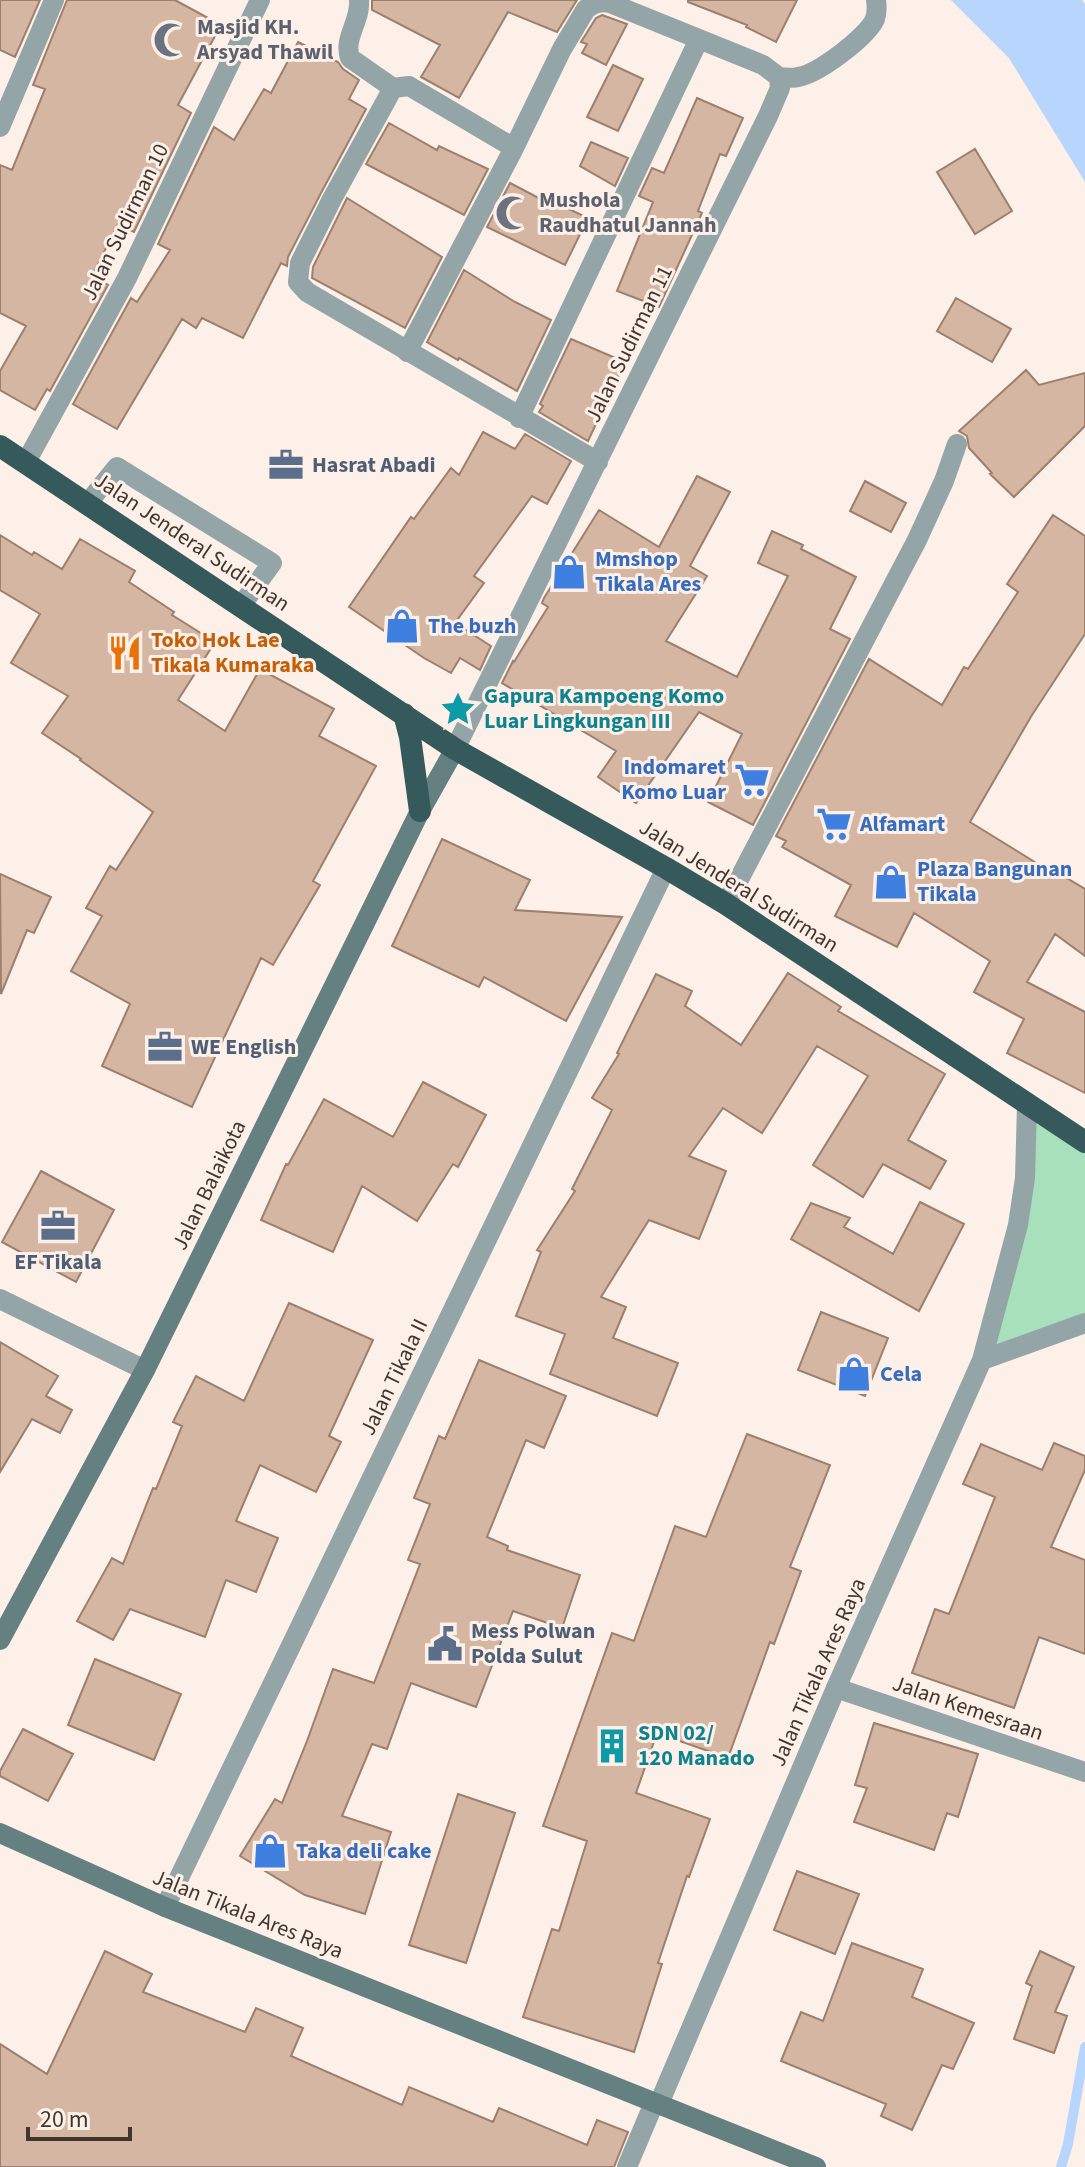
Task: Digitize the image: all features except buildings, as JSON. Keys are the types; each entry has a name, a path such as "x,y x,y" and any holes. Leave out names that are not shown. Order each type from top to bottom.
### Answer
{"highway":[{"name":"Jalan Jenderal Sudirman","path":"0,446 455,749 726,904 1085,1142"},
{"path":"404,714 420,811"}],"main road":[{"name":"Jalan Balaikota","path":"0,1640 145,1370 420,811 455,749"},
{"name":"Jalan Tikala Ares Raya","path":"0,1833 165,1907 816,2167"}],"street":[{"path":"0,127 54,0"},
{"name":"Jalan Sudirman 10","path":"26,462 127,278 260,0"},
{"path":"359,0 359,12 348,42 350,58 393,88 409,86 514,148"},
{"path":"407,352 562,49 586,9 601,2 610,3 763,65 779,77 797,78 814,72 870,27 876,16 876,0"},
{"path":"519,418 699,39"},
{"name":"Jalan Sudirman 11","path":"455,749 768,116 780,88 779,77"},
{"path":"393,88 300,263 298,282 307,292 598,462"},
{"path":"726,904 917,540 957,444"},
{"path":"87,504 117,467 272,563 241,606"},
{"name":"Jalan Tikala II","path":"165,1907 666,868"},
{"name":"Jalan Tikala Ares Raya","path":"656,2104 982,1360 1018,1225 1025,1178 1027,1105"},
{"path":"0,1299 145,1370"},
{"path":"982,1360 1085,1323"},
{"name":"Jalan Kemesraan","path":"836,1688 1085,1772"},
{"path":"627,2167 656,2104"}],"green space":[{"path":"1032,1115 1085,1149 1085,1314 990,1349"}],"water":[{"path":"951,0 1082,0 1085,4 1085,182 1009,58"}],"waterway":[{"path":"1061,2167 1085,2047"}],"place":[{"name":"Masjid KH. Arsyad Thawil","path":"171,40"},
{"name":"Mushola Raudhatul Jannah","path":"513,213"},
{"name":"Hasrat Abadi","path":"286,465"},
{"name":"Mmshop Tikala Ares","path":"569,572"},
{"name":"The buzh","path":"402,626"},
{"name":"Toko Hok Lae Tikala Kumaraka","path":"125,653"},
{"name":"Gapura Kampoeng Komo Luar Lingkungan III","path":"458,709"},
{"name":"Indomaret Komo Luar","path":"752,780"},
{"name":"Alfamart","path":"834,824"},
{"name":"Plaza Bangunan Tikala","path":"891,882"},
{"name":"WE English","path":"165,1047"},
{"name":"EF Tikala","path":"58,1226"},
{"name":"Cela","path":"854,1374"},
{"name":"Mess Polwan Polda Sulut","path":"445,1644"},
{"name":"SDN 02/ 120 Manado","path":"612,1746"},
{"name":"Taka deli cake","path":"270,1851"}]}
